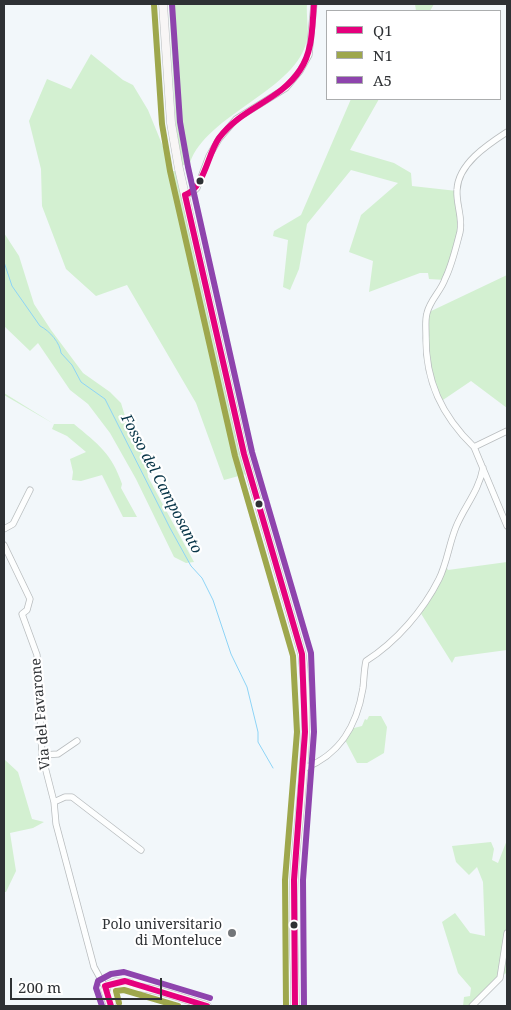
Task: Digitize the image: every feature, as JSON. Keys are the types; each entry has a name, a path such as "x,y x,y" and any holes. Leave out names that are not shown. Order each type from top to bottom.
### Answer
{"street":[{"path":"163,4 171,123 185,195 244,454 300,643 305,682 305,768 295,863 295,1006"},
{"path":"185,195 197,188 209,156 219,139 236,119 286,88 300,72 309,55 314,4"},
{"path":"507,132 488,144 463,169 457,191 462,218 460,230 445,280 427,313 426,346 430,373 444,411 454,428 474,448 507,526"},
{"path":"474,448 507,431"},
{"path":"305,768 327,757 346,738 363,689 366,661 385,647 413,619 439,578 456,526 481,480 483,468"},
{"path":"4,529 13,524 30,490"},
{"name":"Via del Favarone","path":"4,545 30,599 27,610 22,614 37,655 42,755 54,802 56,824 94,966 110,990"},
{"path":"42,755 58,754 77,741"},
{"path":"54,802 65,797 72,797 142,850"},
{"path":"472,1006 500,978 507,933"},
{"path":"111,1006 110,990 125,986 139,987 206,1006"}],"green space":[{"path":"169,4 307,4 307,39 300,57 287,73 270,88 214,130 199,146 190,163 181,166 176,145 179,145 176,129"},
{"path":"415,4 434,4 431,10 416,10"},
{"path":"91,54 123,80 133,85 148,110 173,171 176,171 246,474 224,480 196,403 127,285 96,296 66,269 42,206 41,169 29,121 47,79 71,89"},
{"path":"351,100 378,100 350,150 394,163 411,173 412,186 457,191 462,218 445,280 429,279 428,273 420,273 369,292 373,261 349,252 361,215 398,183 351,170 307,224 299,269 290,290 283,287 288,240 273,236 274,231 301,215"},
{"path":"4,233 19,256 34,304 51,330 83,373 110,392 121,403 131,436 146,460 148,477 194,562 186,563 174,557 136,479 110,433 88,404 70,390 38,343 30,351 4,326"},
{"path":"507,275 507,408 471,381 440,402 430,373 427,313"},
{"path":"4,393 54,424 4,395"},
{"path":"54,424 74,424 103,450 114,465 122,484 121,488 137,517 123,517 102,475 81,481 72,480 73,472 70,459 86,452 67,436 52,429"},
{"path":"507,562 507,650 455,657 452,663 420,612 445,564 448,570"},
{"path":"369,716 381,716 387,727 384,753 367,763 357,763 345,740 350,729 362,726 365,719 367,720"},
{"path":"4,759 18,772 32,819 44,822 33,828 10,833 16,871 6,892 4,892"},
{"path":"507,840 507,972 472,1006 463,1006 464,997 470,996 471,988 458,973 442,922 455,913 470,933 485,936 483,882 477,867 469,875 456,862 452,846 491,842 494,849 492,860 498,863"}],"waterway":[{"name":"Fosso del Camposanto","path":"4,262 12,286 40,326 54,338 59,345 61,353 72,365 81,382 105,399 170,528 191,566 202,578 213,600 231,654 247,687 258,732 258,742 273,768"}],"transit line":[{"name":"A5","path":"172,4 180,122 188,167 252,452 311,653 314,732 303,880 304,1006"},
{"name":"Q1","path":"185,195 197,185 215,145 228,127 272,97 292,81 300,70 310,47 314,4"},
{"name":"N1","path":"154,5 162,124 170,171 235,456 293,656 297,732 285,880 286,1006"},
{"name":"Q1","path":"185,195 244,454 302,654 305,732 294,880 295,1006"},
{"name":"A5","path":"102,1006 96,988 98,981 111,974 124,972 210,998"},
{"name":"Q1","path":"111,1006 105,986 125,981 207,1006"},
{"name":"N1","path":"119,1003 116,991 124,990 178,1006"}],"place":[{"name":"Polo universitario di Monteluce","path":"232,933"}]}
